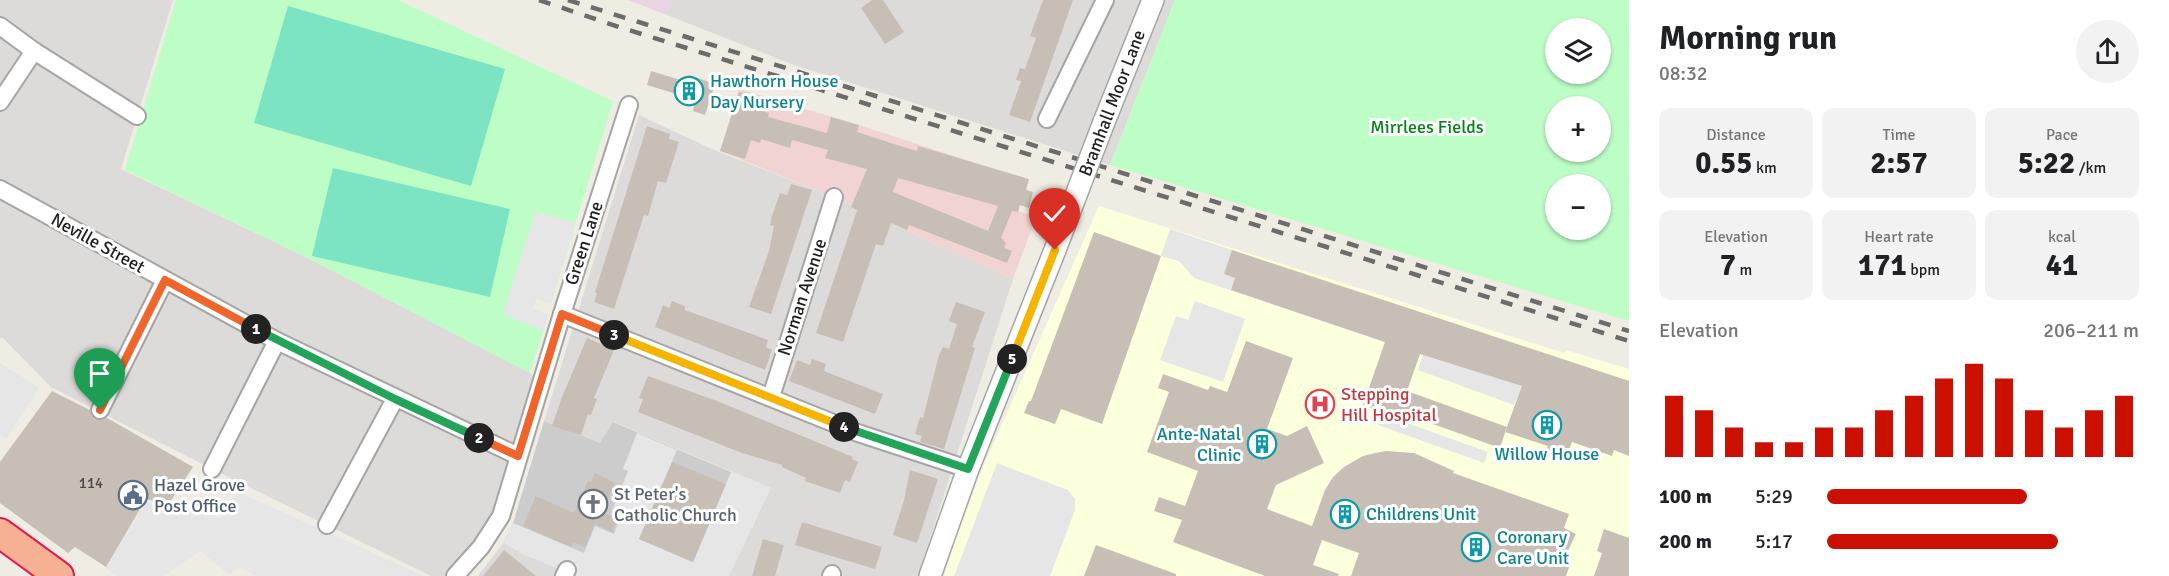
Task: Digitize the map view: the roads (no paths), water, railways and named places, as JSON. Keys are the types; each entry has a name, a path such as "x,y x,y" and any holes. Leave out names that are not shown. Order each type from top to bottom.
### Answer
{"highway":[{"path":"0,533 59,576"}],"street":[{"path":"1047,119 1106,0"},
{"name":"Bramhall Moor Lane","path":"930,576 968,469 1153,0"},
{"path":"0,26 34,51 137,116"},
{"path":"0,102 34,51"},
{"name":"Green Lane","path":"455,576 481,547 501,516 562,314 629,105"},
{"name":"Neville Street","path":"0,189 278,341 518,456"},
{"name":"Norman Avenue","path":"771,397 834,197"},
{"path":"100,410 165,280"},
{"path":"562,314 858,433 968,469"},
{"path":"212,469 278,341"},
{"path":"327,525 395,399"}],"railway":[{"path":"539,0 619,27 1629,341"},
{"path":"568,0 1629,331"}],"place":[{"name":"Hawthorn House Day Nursery","path":"689,91"},
{"name":"Stepping Hill Hospital","path":"1320,404"},
{"name":"Willow House","path":"1547,425"},
{"name":"Ante-Natal Clinic","path":"1262,444"},
{"name":"Hazel Grove Post Office","path":"133,495"},
{"name":"St Peter's Catholic Church","path":"593,504"},
{"name":"Childrens Unit","path":"1345,514"},
{"name":"Coronary Care Unit","path":"1476,547"}],"park label":[{"name":"Mirrlees Fields","path":"1427,127"}]}
